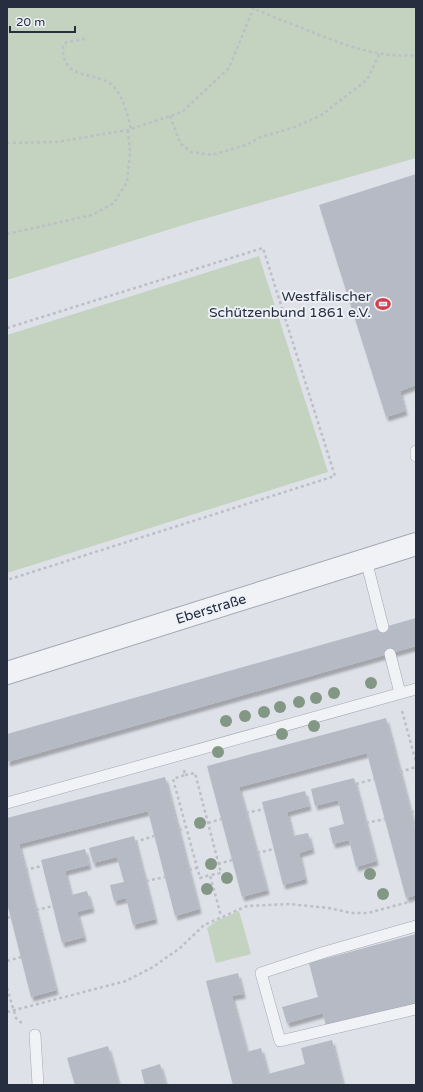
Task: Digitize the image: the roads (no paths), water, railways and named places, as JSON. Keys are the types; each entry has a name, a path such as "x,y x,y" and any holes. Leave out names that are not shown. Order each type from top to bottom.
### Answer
{"street":[{"name":"Eberstraße","path":"7,673 416,544"}],"lane":[{"path":"416,451 416,456"},
{"path":"366,560 383,627"},
{"path":"390,654 399,694"},
{"path":"7,803 416,689"},
{"path":"416,926 325,952 261,973 280,1041 416,1009"},
{"path":"36,1035 38,1085"}],"place":[{"name":"Westfälischer Schützenbund 1861 e.V.","path":"383,304"}]}
